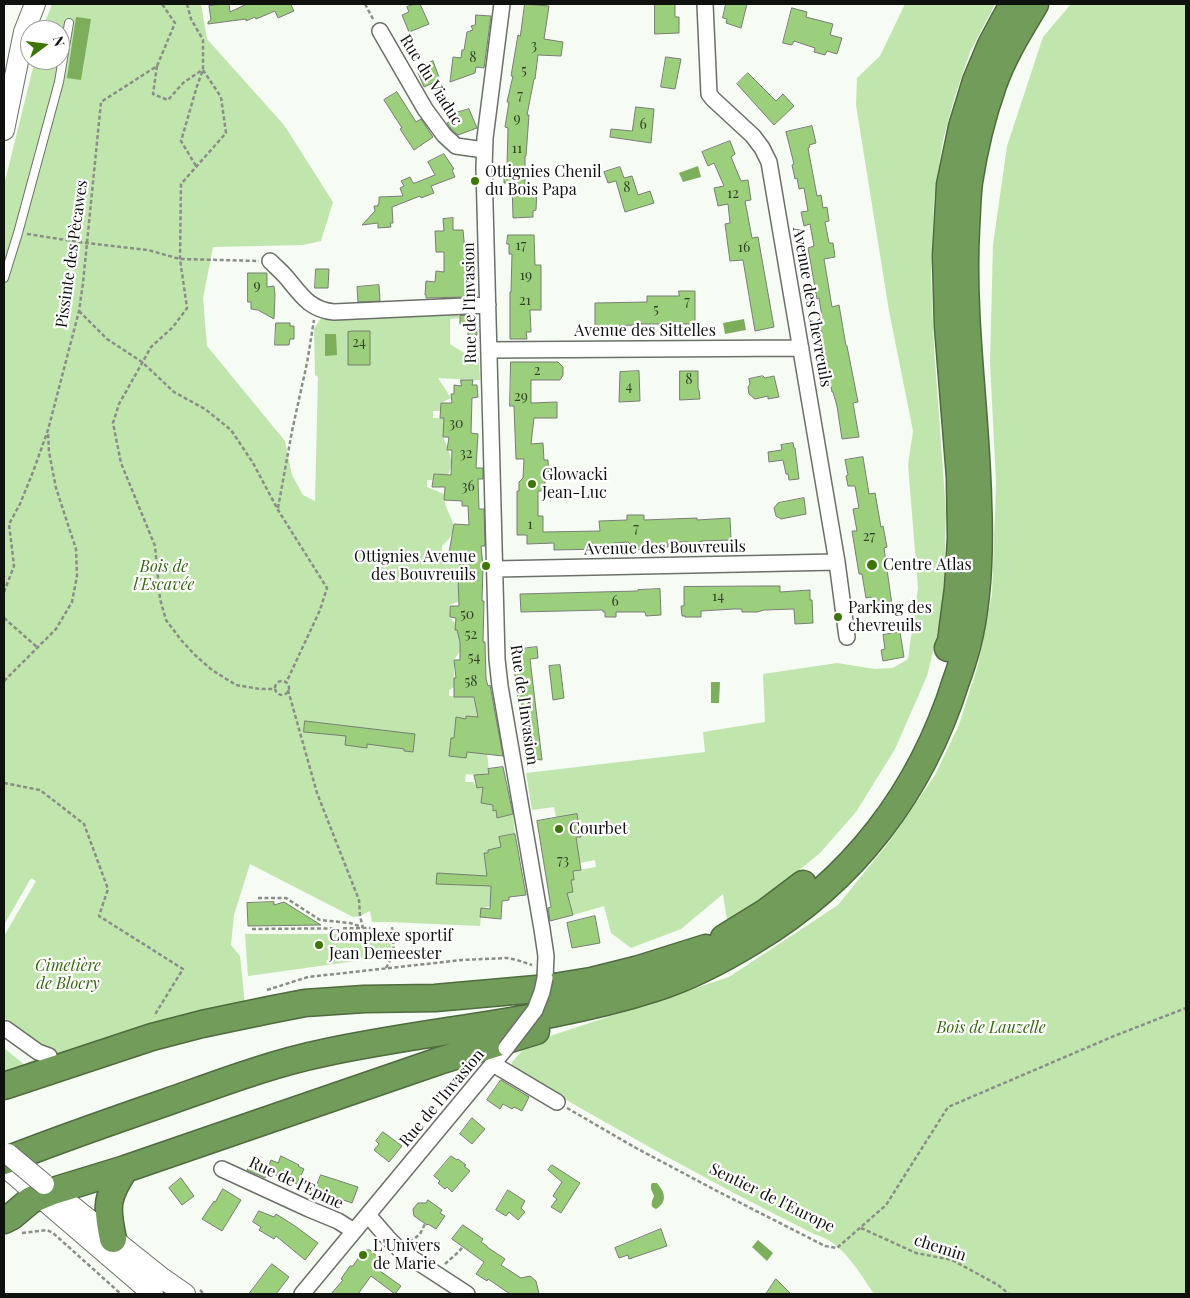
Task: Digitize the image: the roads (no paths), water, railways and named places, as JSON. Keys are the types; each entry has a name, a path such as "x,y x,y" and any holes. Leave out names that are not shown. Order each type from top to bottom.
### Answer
{"highway":[{"path":"4,1145 264,1053 318,1038 411,1021 555,1000 656,972 706,948 766,912 800,887 832,858 862,824 888,788 908,753 932,702 951,641 958,588 961,538 960,477 948,326 946,256 950,184 962,128 976,81 990,46 1013,4"},
{"path":"4,1161 268,1067 379,1042 578,1010 659,987 696,973 736,952 778,926 845,869 874,837 902,799 926,758 949,704 968,645 977,592 980,538 978,470 967,322 965,253 969,185 980,132 994,82 1010,48 1035,4"},
{"path":"4,1086 152,1037 269,1010 305,1003 364,999 434,998 548,988 591,981 639,969 706,948"},
{"path":"10,1227 12,1216 42,1190 125,1169 439,1061 539,1030 578,1010"},
{"path":"113,1239 108,1209 110,1194 114,1184 125,1169"}],"main road":[{"path":"24,4 24,20"},
{"path":"29,20 35,4"},
{"path":"4,130 20,52"},
{"path":"4,1150 42,1190 153,1294"},
{"path":"4,1166 113,1239 185,1294"}],"street":[{"name":"Rue de l'Invasion","path":"302,1294 493,1064 535,1010 542,992 545,974 546,956 542,929 500,686 498,659 484,150 502,4"},
{"name":"Avenue des Chevreuils","path":"705,4 709,94 752,136 762,148 769,162 837,562 847,637"},
{"name":"Rue du Viaduc","path":"380,32 425,109 444,135 456,146 484,150"},
{"path":"270,261 285,275 307,301 316,308 325,311 488,305"},
{"name":"Avenue des Sittelles","path":"489,350 801,348"},
{"name":"Avenue des Bouvreuils","path":"495,569 837,562"},
{"path":"7,1027 38,1052 49,1056"},
{"path":"493,1064 557,1102"},
{"name":"Rue de l'Epine","path":"222,1169 338,1221 354,1231"},
{"path":"368,1215 401,1251 467,1294"}],"lane":[{"path":"4,278 61,70"}],"place":[{"name":"Ottignies Chenil du Bois Papa","path":"475,181"},
{"name":"Glowacki Jean-Luc","path":"532,484"},
{"name":"Centre Atlas","path":"872,565"},
{"name":"Ottignies Avenue des Bouvreuils","path":"486,566"},
{"name":"Parking des chevreuils","path":"838,617"},
{"name":"Courbet","path":"559,829"},
{"name":"Complexe sportif Jean Demeester","path":"319,945"},
{"name":"L'Univers de Marie","path":"363,1255"}],"park label":[{"name":"Bois de l'Escavée","path":"164,576"},
{"name":"Cimetière de Blocry","path":"68,975"},
{"name":"Bois de Lauzelle","path":"991,1028"}]}
